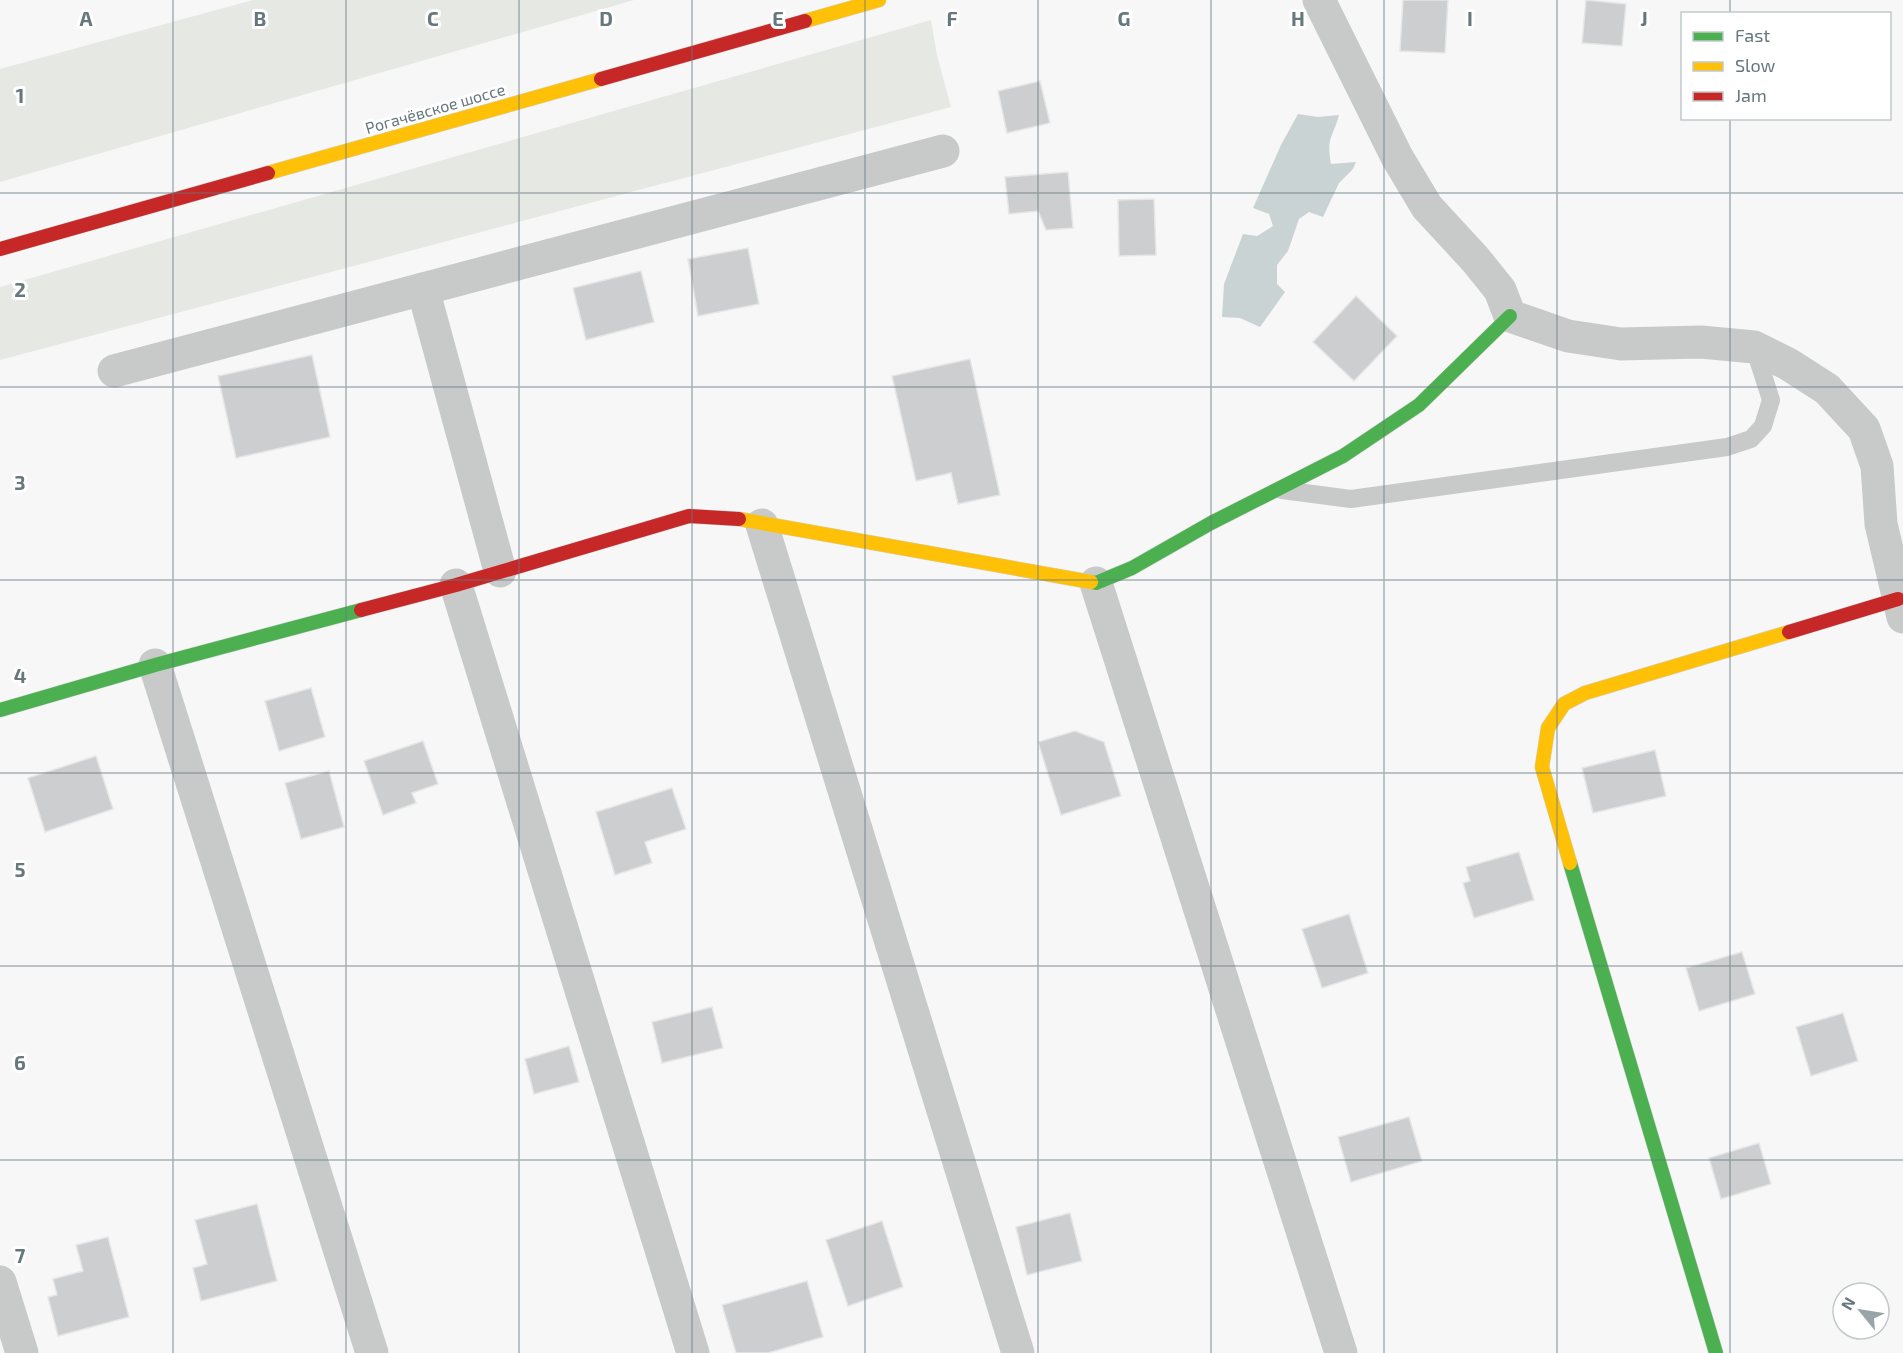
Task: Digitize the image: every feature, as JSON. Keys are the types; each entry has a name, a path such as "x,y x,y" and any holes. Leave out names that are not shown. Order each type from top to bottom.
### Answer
{"street":[{"name":"Рогачёвское шоссе","path":"0,249 879,0"},
{"path":"1319,0 1397,157 1427,207 1500,290 1510,316 1568,336 1621,344 1701,342 1754,347 1788,364 1827,389 1864,429 1890,465 1881,524 1900,608 1585,693 1564,704 1548,728 1542,767 1716,1353"},
{"path":"114,371 943,151"},
{"path":"423,289 500,571"},
{"path":"0,710 155,665 456,585 689,516 726,517 1096,583 1132,568 1211,523 1343,456 1419,405 1510,316"},
{"path":"762,525 1018,1353"},
{"path":"1096,583 1341,1353"},
{"path":"456,585 693,1353"},
{"path":"155,665 372,1353"},
{"path":"0,1282 22,1353"}],"lane":[{"path":"1277,489 1351,499 1727,447 1751,439 1763,426 1771,400 1754,347"}],"shaded area":[{"path":"253,0 634,0 0,182 0,69"},
{"path":"931,20 937,55 951,107 0,360 0,287"},
{"path":"1298,114 1318,117 1339,115 1330,143 1331,164 1356,162 1353,169 1339,183 1323,217 1309,212 1299,219 1288,251 1277,265 1277,284 1285,292 1260,327 1240,318 1222,317 1224,284 1243,234 1257,236 1273,226 1269,214 1253,208 1281,145"}],"building":[{"path":"1403,0 1448,0 1445,53 1400,51"},
{"path":"1586,0 1626,4 1622,46 1582,43"},
{"path":"1040,81 1050,123 1007,133 998,91"},
{"path":"1068,172 1073,228 1046,230 1038,211 1009,214 1005,177"},
{"path":"1154,199 1156,255 1119,256 1118,200"},
{"path":"748,248 759,304 698,316 688,259"},
{"path":"641,271 654,322 586,340 573,288"},
{"path":"1356,296 1397,336 1354,381 1313,342"},
{"path":"312,355 330,437 236,458 218,376"},
{"path":"970,359 1000,495 958,504 951,473 916,481 892,376"},
{"path":"311,688 325,737 279,751 265,701"},
{"path":"1075,731 1104,742 1121,796 1061,815 1038,742"},
{"path":"423,741 438,784 412,793 416,803 383,815 364,761"},
{"path":"1655,750 1666,796 1593,813 1582,768"},
{"path":"96,756 113,809 45,832 28,778"},
{"path":"329,771 344,827 301,839 285,783"},
{"path":"672,788 686,829 645,842 652,863 615,875 596,812"},
{"path":"1519,852 1534,900 1474,918 1463,883 1470,881 1466,867"},
{"path":"1349,914 1368,973 1322,988 1302,929"},
{"path":"1742,952 1755,994 1699,1011 1686,968"},
{"path":"712,1007 723,1048 662,1063 652,1022"},
{"path":"1843,1013 1858,1061 1811,1076 1796,1027"},
{"path":"569,1046 579,1082 534,1094 525,1059"},
{"path":"1409,1117 1422,1161 1351,1182 1338,1137"},
{"path":"1759,1143 1771,1184 1721,1199 1709,1158"},
{"path":"257,1204 277,1281 201,1301 193,1268 207,1264 195,1220"},
{"path":"1070,1213 1082,1261 1027,1275 1016,1227"},
{"path":"882,1221 903,1287 848,1306 826,1240"},
{"path":"108,1237 129,1317 58,1336 48,1297 57,1295 53,1279 83,1271 76,1245"},
{"path":"807,1281 823,1337 768,1353 736,1353 722,1305"}],"traffic: fast":[{"path":"1091,582 1096,583 1132,568 1211,523 1343,456 1419,405 1510,316"},
{"path":"0,710 155,665 361,610"},
{"path":"1570,863 1716,1353"}],"traffic: slow":[{"path":"805,21 879,0"},
{"path":"268,173 601,79"},
{"path":"739,519 1091,582"},
{"path":"1570,863 1542,767 1548,728 1564,704 1585,693 1789,632"}],"traffic: jam":[{"path":"601,79 805,21"},
{"path":"0,249 268,173"},
{"path":"361,610 456,585 689,516 739,519"},
{"path":"1789,632 1898,599"}]}
